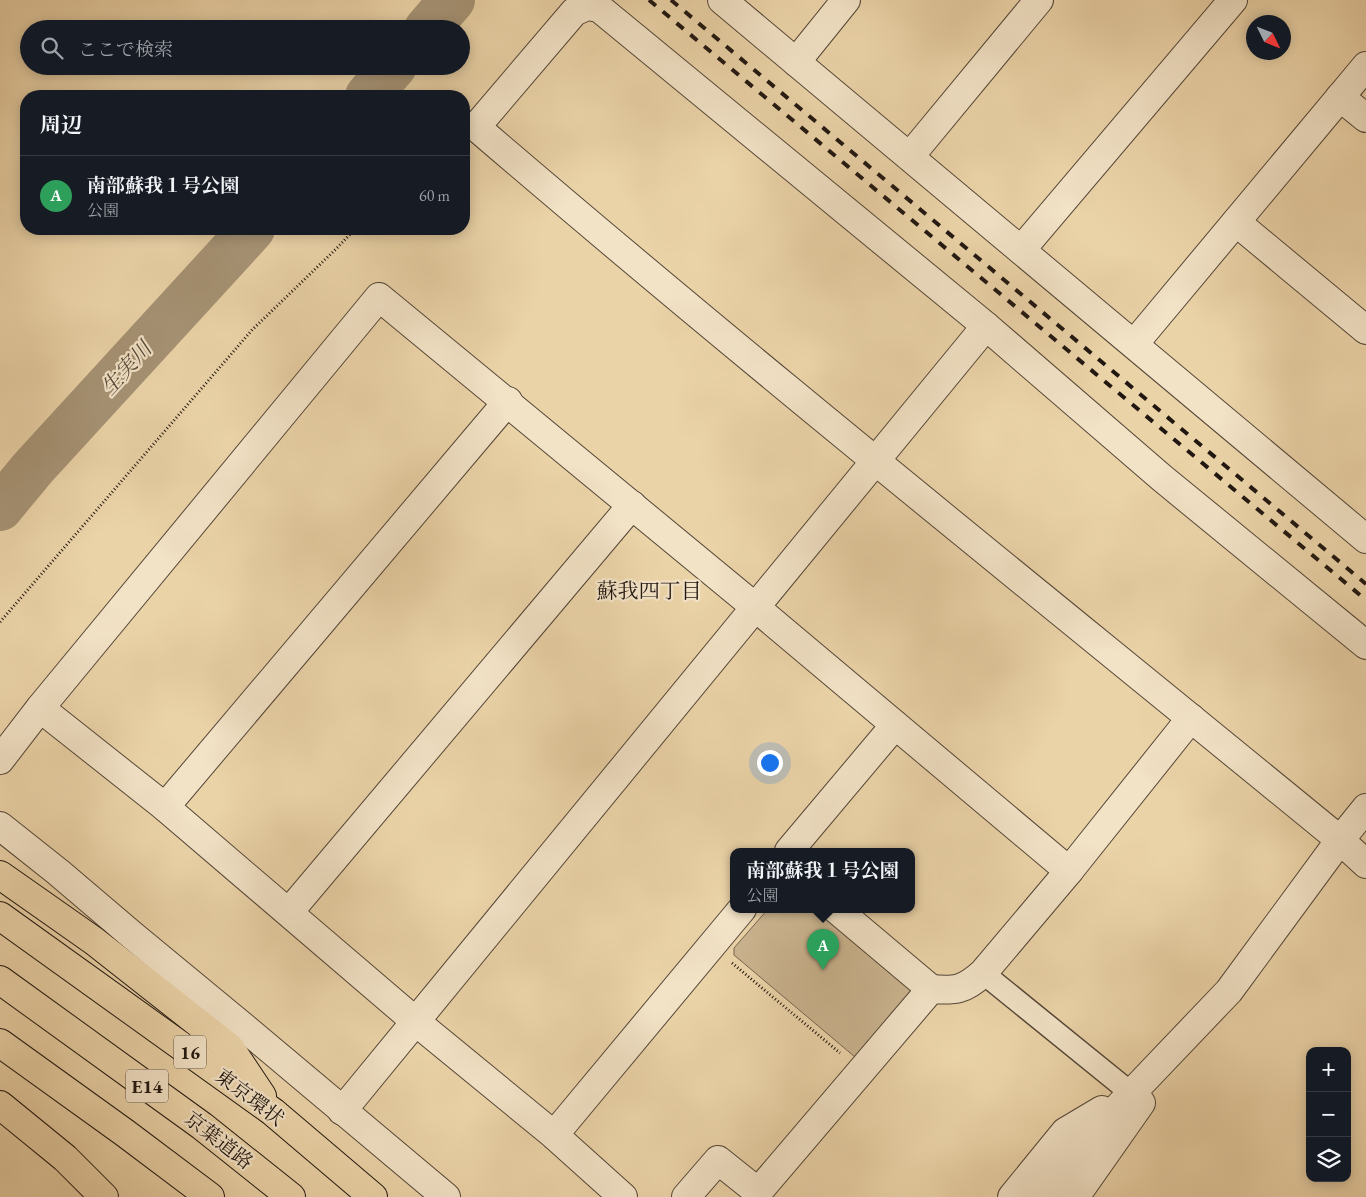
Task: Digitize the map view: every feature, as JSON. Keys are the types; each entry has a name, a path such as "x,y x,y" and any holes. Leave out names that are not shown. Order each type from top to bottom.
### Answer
{"highway":[{"path":"0,875 94,941 230,1048 273,1112"},
{"name":"東京環状","path":"0,916 273,1112 373,1197"},
{"name":"京葉道路","path":"0,980 202,1126 291,1197"},
{"name":"E14","path":"0,1043 126,1133 210,1197"},
{"path":"0,1106 65,1158 104,1197"}],"street":[{"path":"722,0 1366,539"},
{"path":"796,62 846,0"},
{"path":"910,156 1040,0"},
{"path":"1021,250 1233,0"},
{"path":"1366,645 1162,478 986,326 599,8 587,6 574,12 476,127 876,460 1340,840 1366,864"},
{"path":"1134,344 1366,66"},
{"path":"1340,97 1366,118"},
{"path":"1236,222 1366,330"},
{"path":"0,760 40,708 379,297 756,607 1069,871"},
{"path":"342,1111 986,326"},
{"path":"165,807 508,402"},
{"path":"289,912 632,505"},
{"path":"40,708 165,807 415,1021 554,1135 623,1197"},
{"path":"841,913 931,989 953,991 971,984 983,973 1069,871 1191,718"},
{"path":"792,848 895,725"},
{"path":"1044,1197 1085,1142 1229,991 1340,840 1366,808"},
{"path":"0,826 58,872 446,1197"},
{"path":"554,1135 739,913"},
{"path":"983,973 1131,1093"},
{"path":"686,1197 718,1160 758,1192 931,989"},
{"path":"1075,1197 1148,1093 1176,1046"},
{"path":"1012,1197 1065,1132 1131,1093"}],"path":[{"path":"0,622 252,330 349,235"},
{"path":"711,946 862,1071"}],"shaded area":[{"path":"765,913 826,913 911,985 912,995 855,1057 734,955 734,948"}],"waterway":[{"name":"生実川","path":"435,20 452,0"},
{"name":"生実川","path":"373,90 386,75"},
{"name":"生実川","path":"0,508 33,468 247,235"}],"railway":[{"path":"649,0 1366,600"},
{"path":"671,0 1366,584"}],"place":[{"name":"南部蘇我１号公園","path":"823,970"}],"district":[{"name":"蘇我四丁目","path":"649,590"}]}
